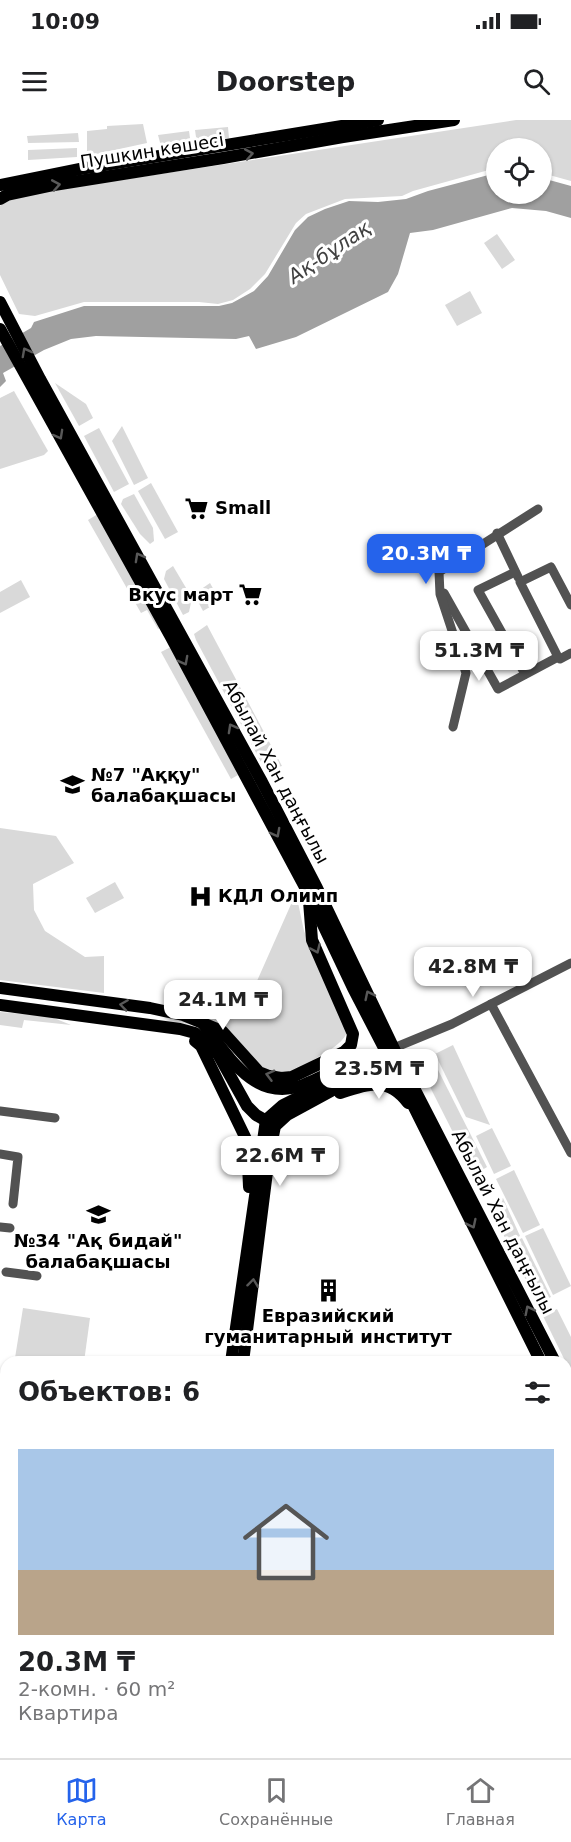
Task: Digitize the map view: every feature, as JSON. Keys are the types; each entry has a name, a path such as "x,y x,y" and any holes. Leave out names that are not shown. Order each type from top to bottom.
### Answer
{"main road":[{"name":"Пушкин көшесі","path":"2,191 378,120"},
{"name":"Пушкин көшесі","path":"343,127 454,120"},
{"name":"Абылай Хан даңғылы","path":"0,302 4,329 262,782 317,888 429,1135 538,1356"},
{"name":"Абылай Хан даңғылы","path":"35,382 552,1356"},
{"path":"0,988 150,1008 183,1015 222,1031 259,1072 269,1076 292,1077 344,1052 351,1045 353,1034 350,1022 312,940 307,891"},
{"path":"0,1005 180,1029 195,1034 217,1053"},
{"path":"201,1021 247,1106 256,1115 270,1123"},
{"path":"201,1021 246,1077 269,1088 288,1089 342,1068 356,1068"},
{"path":"180,1029 201,1046 247,1141 249,1189 253,1200"},
{"path":"232,1356 253,1200 270,1123 283,1105 356,1068 392,1053"},
{"path":"270,1123 319,1098 392,1053"},
{"path":"319,1098 365,1084 387,1086 396,1090 404,1098 429,1135"},
{"path":"244,1356 269,1156 270,1123"}],"street":[{"path":"453,727 466,672 440,594 439,572 538,508"},
{"path":"497,533 558,657"},
{"path":"520,582 551,567 571,605"},
{"path":"515,572 478,590 525,674"},
{"path":"440,585 498,689 571,652"},
{"path":"392,1053 419,1037 452,1024 571,963"},
{"path":"491,1004 571,1153"},
{"path":"0,1111 55,1118"},
{"path":"0,1154 18,1157 13,1204"},
{"path":"0,1227 10,1228"},
{"path":"6,1272 37,1276"}],"shaded area":[{"path":"516,120 571,120 571,181 552,176 552,138 486,138 486,171 402,196 345,199 306,214 296,223 265,274 250,289 233,300 218,304 84,302 35,316 19,314 0,275 0,206 8,197"},
{"path":"143,124 147,143 87,156 87,131 107,129 107,126"},
{"path":"228,127 229,138 197,144 195,130"},
{"path":"189,131 191,145 162,150 158,135"},
{"path":"78,133 79,142 28,143 27,136"},
{"path":"77,148 77,157 28,160 28,150"},
{"path":"497,234 515,260 502,269 484,243"},
{"path":"470,291 482,313 457,326 445,305"},
{"path":"55,383 86,404 93,418 79,426"},
{"path":"14,391 48,451 44,455 0,469 0,398"},
{"path":"122,426 148,478 134,485 112,441"},
{"path":"99,428 129,484 114,492 84,436"},
{"path":"151,483 178,532 165,539 138,491"},
{"path":"134,494 153,528 154,541 150,544 140,534 121,504 123,499"},
{"path":"98,514 163,626 158,629 147,610 141,613 88,520"},
{"path":"173,566 192,598 189,612 183,615 164,579 166,571"},
{"path":"21,580 30,597 0,613 0,592"},
{"path":"210,583 220,601 203,611 194,594"},
{"path":"207,625 282,766 273,768 261,762 196,640 194,634"},
{"path":"173,646 238,775 231,779 161,652"},
{"path":"0,828 56,836 74,863 33,884 34,910 45,931 85,957 104,956 104,993 0,980"},
{"path":"115,882 124,898 95,913 86,898"},
{"path":"296,893 304,931 347,1033 337,1045 300,1069 290,1073 277,1073 253,1060 209,1002 245,1008"},
{"path":"0,1012 49,1016 71,1025 24,1020 22,1028 0,1025"},
{"path":"453,1045 490,1125 466,1117 435,1054"},
{"path":"430,1054 487,1167 485,1168 479,1170 471,1168 427,1081 424,1066"},
{"path":"492,1128 511,1166 494,1174 476,1136"},
{"path":"514,1170 540,1225 523,1233 496,1179"},
{"path":"503,1198 520,1236 507,1242 492,1211"},
{"path":"543,1228 571,1286 553,1295 525,1236"},
{"path":"522,1238 551,1297 537,1303 509,1245"},
{"path":"23,1308 90,1318 85,1356 15,1356"},
{"path":"557,1309 571,1337 571,1356 563,1356 543,1316"}],"water":[{"name":"Ақ-бұлақ","path":"486,176 486,204 552,204 552,181 571,186 571,218 546,211 512,208 433,230 410,233 398,274 388,292 296,337 256,349 249,336 236,339 96,336 71,339 44,350 3,373 6,381 0,387 0,346 31,328 34,322 84,306 219,306 232,303 254,291 268,276 295,230 308,217 349,201 378,202 406,199"}],"place":[{"name":"Small","path":"197,508"},
{"name":"Вкус март","path":"251,595"},
{"name":"№7 \"Аққу\" балабақшасы","path":"73,785"},
{"name":"КДЛ Олимп","path":"200,896"},
{"name":"№34 \"Ақ бидай\" балабақшасы","path":"98,1215"},
{"name":"Евразийский гуманитарный институт","path":"328,1290"}]}
